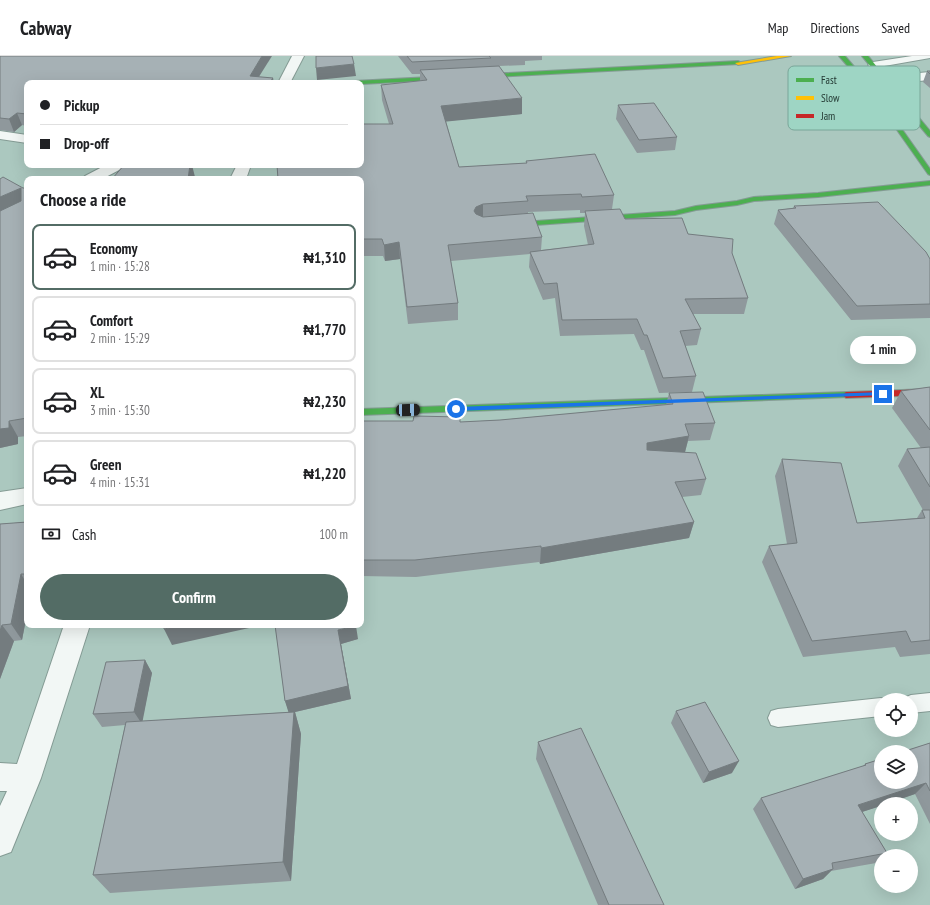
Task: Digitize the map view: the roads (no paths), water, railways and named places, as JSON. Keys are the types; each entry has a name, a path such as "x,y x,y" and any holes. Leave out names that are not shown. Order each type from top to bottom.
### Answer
{"main road":[{"path":"364,82 734,63 788,56"},
{"path":"842,56 850,66"},
{"path":"865,56 873,65"},
{"path":"920,122 930,135"},
{"path":"899,130 930,173"},
{"path":"499,226 675,213 696,208 737,203 754,199 818,195 930,183"},
{"path":"364,412 930,392"}],"street":[{"path":"286,80 298,56"},
{"path":"920,77 930,76"},
{"path":"0,135 24,139"},
{"path":"96,176 112,168"},
{"path":"0,501 24,497"},
{"path":"0,841 13,777 76,628"}],"lane":[{"path":"873,65 929,56"},
{"path":"918,703 930,702"},
{"path":"778,718 874,708"}]}
